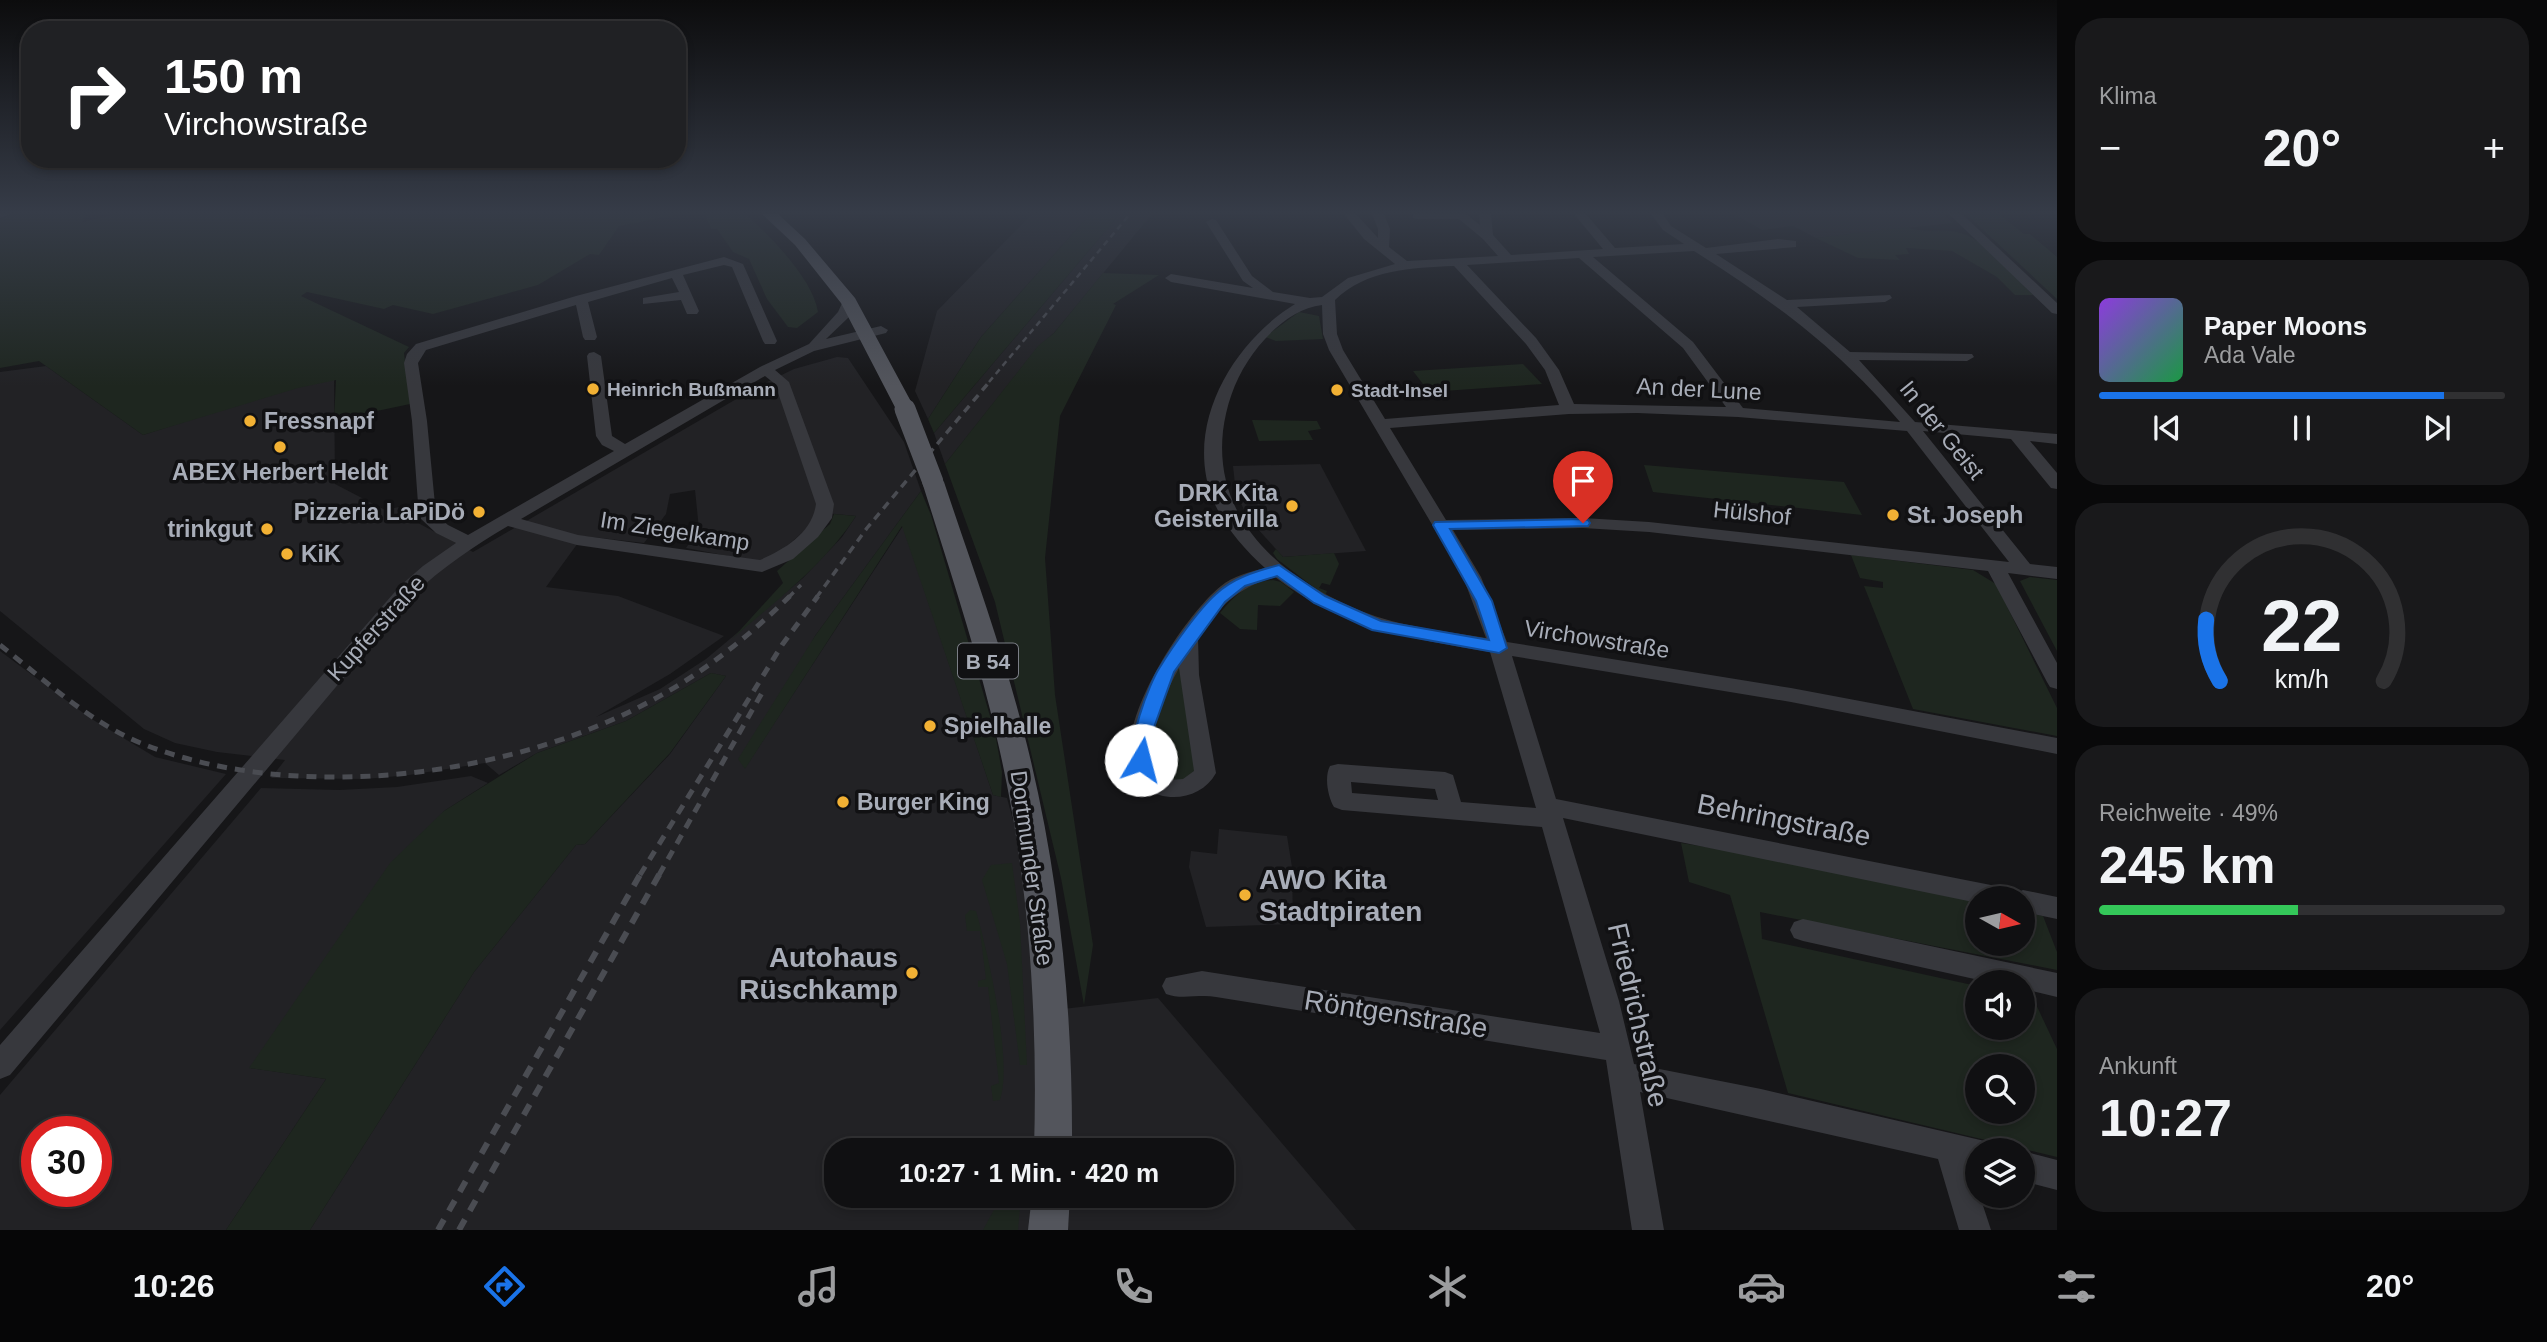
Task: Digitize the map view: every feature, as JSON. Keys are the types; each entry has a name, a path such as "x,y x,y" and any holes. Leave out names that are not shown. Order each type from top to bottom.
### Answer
{"main road":[{"name":"Dortmunder Straße","path":"824,271 873,332"},
{"name":"Dortmunder Straße","path":"843,271 850,279 873,332 933,482 1008,728 1033,843 1047,968 1053,1138"},
{"path":"1048,1230 1050,1208"}],"street":[{"path":"469,542 442,529 428,517 421,466 421,429 411,363 414,354 421,347 679,271"},
{"path":"740,271 770,341"},
{"path":"1244,271 1248,278 1268,293"},
{"name":"Virchowstraße","path":"1378,271 1364,275 1337,289 1328,299 1309,302 1264,332 1246,350 1224,390 1215,434 1214,468 1221,498 1230,517 1250,542 1279,570 1319,600 1378,626 1845,703 2057,746"},
{"path":"1466,271 1542,357 1555,377 1569,409"},
{"path":"1603,271 1688,345 1738,412"},
{"name":"In der Geist","path":"1734,271 1784,304 1847,356 1889,400 2024,569"},
{"path":"2016,271 2057,310"},
{"path":"674,273 692,311"},
{"path":"1171,278 1309,302"},
{"path":"648,301 686,296"},
{"path":"1784,304 1885,298"},
{"path":"581,299 590,337"},
{"name":"Friedrichstraße","path":"1328,299 1328,321 1336,350 1484,601 1550,813 1620,1062 1648,1230"},
{"path":"809,348 831,330 844,314 849,302"},
{"name":"Kupferstraße","path":"0,1066 407,590 429,570 469,542 765,370 809,348 873,332"},
{"path":"594,356 604,436 608,442 626,451"},
{"name":"In der Geist","path":"1847,356 1967,357"},
{"name":"Im Ziegelkamp","path":"508,521 577,540 670,551 756,566 776,562 812,533 823,518 825,504 782,382 765,370"},
{"name":"An der Lune","path":"1380,424 1569,409 1675,408 2057,439"},
{"path":"2016,435 2057,484"},
{"name":"Hülshof","path":"1440,525 1583,523 1649,527 2057,573"},
{"path":"1994,565 2057,682"},
{"path":"1188,638 1189,675 1205,773 1200,782 1188,788 1166,788 1154,783 1146,774 1141,760 1143,733 1166,671 1188,638 1229,590 1250,579 1279,570"},
{"path":"1451,810 1550,813"},
{"name":"Behringstraße","path":"1550,813 1619,819 1965,890"},
{"path":"2035,904 2056,910"},
{"path":"1803,930 2057,985"},
{"name":"Röntgenstraße","path":"1175,986 1202,983 1216,985 1620,1062 1963,1149"},
{"path":"1963,1149 1975,1230"},
{"path":"2035,1169 2057,1175"}],"shaded area":[{"path":"0,271 561,271 538,285 433,314 393,305 384,309 307,292 301,296 409,347 404,353 410,404 334,420 336,380 298,388 143,435 39,361 0,368"},
{"path":"755,271 799,271 808,286 818,312 797,328 788,327 767,299"},
{"path":"976,271 1039,271 981,337 928,419 915,391 937,311"},
{"path":"1039,271 1071,271 934,433 928,419 981,337"},
{"path":"1071,271 1105,271 1054,333 1038,347 945,464 934,433"},
{"path":"1987,271 2011,271 2033,295 2015,295"},
{"path":"2027,271 2057,271 2057,299"},
{"path":"1103,273 1159,275 1113,304 1116,305 1060,416 1045,558 1055,695 1093,945 1084,1005 1061,878 995,602 945,464 1038,346 1054,333"},
{"path":"1299,312 1319,316 1323,339 1276,341 1265,337"},
{"path":"837,357 848,358 904,442 921,491 815,636 745,768 903,526 993,795 1007,798 1025,865 1037,1012 1158,998 1356,1230 310,1230 474,972 576,845 585,844 670,754 726,676 711,673 626,721 537,753 499,775 485,763 365,779 271,778 285,760 217,752 175,743 144,729 0,611 0,372 46,366 143,435 334,374 335,484 385,510 417,503 418,523 473,552 757,387 794,369","holes":["695,490 699,529 686,548 760,562 773,558 825,513 856,516 842,537 803,578 706,659 660,689 596,717 670,674 724,636 618,596 546,587 583,536 644,543 666,514 670,494"]},
{"path":"1523,364 1542,384 1429,392 1413,371"},
{"path":"1252,420 1317,421 1321,429 1308,431 1313,440 1259,441"},
{"name":"DRK Kita Geistervilla","path":"1320,464 1366,551 1283,557 1248,518 1236,493 1233,466"},
{"path":"1644,465 1844,482 1862,515 1653,492"},
{"path":"921,491 931,515 995,733 1002,772 1001,797 993,795 902,526 745,769 738,759 815,636"},
{"path":"834,514 856,516 814,566 732,639 783,583 777,571 830,524"},
{"path":"1276,549 1283,557 1334,553 1339,564 1330,585 1322,583 1319,588 1327,591 1325,596 1277,559 1273,553"},
{"path":"1851,555 1973,570 1996,584 2057,708 2057,736 1913,709 1864,586 1883,588 1883,582 1860,578"},
{"path":"2030,577 2057,580 2057,651 2020,581"},
{"path":"1273,580 1281,582 1294,592 1280,606 1258,605 1257,630 1240,629 1220,613 1243,590 1257,583"},
{"path":"0,651 90,718 155,757 226,774 0,1030"},
{"path":"1179,658 1199,773 1182,785 1151,774 1146,743"},
{"path":"711,673 726,676 670,753 585,844 576,845 474,972 310,1230 226,1230 326,1079 249,1068 390,863 444,811 537,753 626,721"},
{"path":"471,776 488,783 444,811 250,1068 326,1079 226,1230 0,1230 0,1095 261,788 339,790 397,787"},
{"name":"AWO Kita Stadtpiraten","path":"1219,829 1287,836 1292,867 1293,924 1206,927 1189,867 1191,851 1217,854"},
{"path":"1681,843 1965,900 1965,952 1760,912 1762,939 1965,983 1965,1040 2035,1040 2035,1002 2057,1049 2057,1157 2035,1152 2035,1138 1977,1138 1788,1093 1730,895 1689,882"},
{"path":"1012,863 1020,923 1027,1065 1020,1065 1007,964 982,880 991,865"},
{"path":"970,910 976,911 981,930 1001,1034 1003,1082 1000,1100 993,1101 991,1086 999,1083 988,987 978,987 978,981 986,979 980,931 967,931 965,915"},
{"path":"2035,914 2043,916 2057,952 2057,970 1985,956 2035,956"},
{"path":"995,1208 1020,1208 1018,1230 983,1230"}],"railway":[{"path":"989,382 1082,271"},
{"path":"816,598 867,528 990,381"},
{"path":"790,596 801,585"},
{"path":"0,645 89,714 127,737 148,746 209,764 274,774 342,777 411,773 480,762 546,745 608,722 665,693 715,661 790,596"},
{"path":"640,875 782,645 818,596"},
{"path":"659,875 763,691"},
{"path":"438,1230 641,873"},
{"path":"459,1230 660,873"}],"place":[{"name":"Heinrich Bußmann","path":"593,389"},
{"name":"Stadt-Insel","path":"1337,390"},
{"name":"Fressnapf","path":"250,421"},
{"name":"ABEX Herbert Heldt","path":"280,447"},
{"name":"DRK Kita Geistervilla","path":"1292,506"},
{"name":"Pizzeria LaPiDö","path":"479,512"},
{"name":"St. Joseph","path":"1893,515"},
{"name":"trinkgut","path":"267,529"},
{"name":"KiK","path":"287,554"},
{"name":"Spielhalle","path":"930,726"},
{"name":"Burger King","path":"843,802"},
{"name":"AWO Kita Stadtpiraten","path":"1245,895"},
{"name":"Autohaus Rüschkamp","path":"912,973"}],"route":[{"path":"1141,760 1143,733 1166,671 1219,599 1240,583 1279,570 1319,600 1358,619 1423,636 1499,648 1484,601 1440,525 1583,523"}]}
